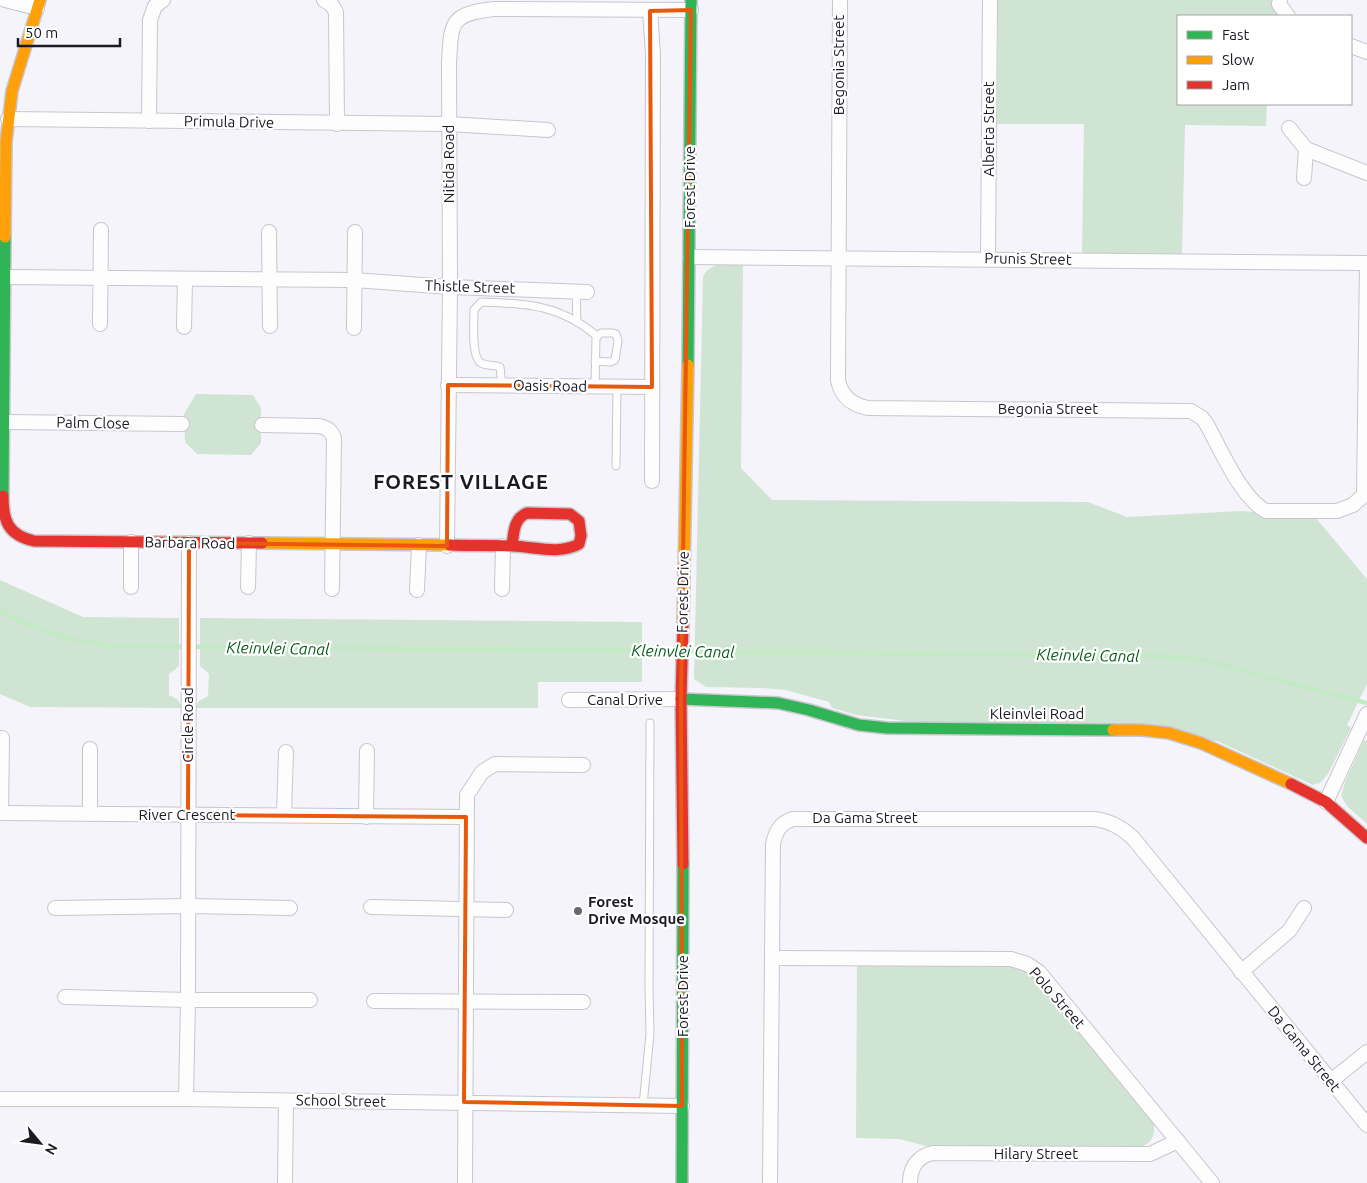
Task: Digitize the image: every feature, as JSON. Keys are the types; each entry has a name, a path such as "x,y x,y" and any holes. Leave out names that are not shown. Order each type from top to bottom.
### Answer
{"street":[{"path":"2,468 6,142 12,91 38,4 5,0"},
{"path":"150,121 150,20 155,6 159,1 163,0"},
{"path":"324,0 332,5 336,12 337,124"},
{"name":"Begonia Street","path":"840,0 838,380 844,395 854,404 868,408 1191,411 1206,423 1250,499 1266,511 1337,511 1353,506 1364,495 1367,263"},
{"name":"Alberta Street","path":"988,259 990,0"},
{"path":"1280,0 1280,4 1287,15"},
{"name":"Nitida Road","path":"447,546 450,287 449,124 450,44 453,28 460,17 473,11 494,8 650,11 691,5"},
{"name":"Forest Drive","path":"682,1183 683,886 681,677 690,257 691,5"},
{"path":"650,11 652,54 652,480"},
{"path":"1352,46 1367,52"},
{"name":"Primula Drive","path":"8,119 449,124 548,130"},
{"path":"1289,128 1306,149 1367,173"},
{"path":"1304,178 1306,149"},
{"path":"100,324 101,230"},
{"path":"269,232 270,326"},
{"path":"354,232 354,328"},
{"name":"Prunis Street","path":"690,257 1367,263"},
{"name":"Thistle Street","path":"5,277 354,280 450,287 581,291"},
{"path":"184,327 185,279"},
{"name":"Oasis Road","path":"448,385 652,387"},
{"name":"Palm Close","path":"4,422 182,424"},
{"path":"262,425 326,427 334,438 332,589"},
{"name":"Barbara Road","path":"2,468 3,514 12,530 26,539 34,541 508,546 565,550 579,544 579,521 570,514 522,514 514,524 508,546 502,589"},
{"name":"Barbara Road","path":"131,542 131,586"},
{"name":"Circle Road","path":"186,1099 188,1000 188,543"},
{"name":"Barbara Road","path":"248,588 249,543"},
{"path":"417,590 419,545"},
{"name":"Canal Drive","path":"569,700 681,699"},
{"name":"Kleinvlei Road","path":"681,699 778,703 859,725 886,728 1141,730 1169,734 1201,743 1326,802 1367,838"},
{"path":"1326,802 1367,714"},
{"name":"River Crescent","path":"2,738 0,814 466,817"},
{"path":"90,749 90,814"},
{"path":"366,816 367,751"},
{"path":"284,816 286,752"},
{"path":"464,1183 466,800 470,788 482,772 492,765 583,765"},
{"name":"Da Gama Street","path":"770,1183 773,844 776,832 782,824 787,821 806,818 1094,819 1119,827 1132,838 1367,1125"},
{"path":"55,908 187,906 290,908"},
{"path":"371,907 506,910"},
{"path":"1241,972 1289,931 1304,908"},
{"name":"Polo Street","path":"772,958 1011,959 1027,964 1039,972 1212,1183"},
{"path":"64,997 310,1000"},
{"path":"374,1001 583,1002"},
{"path":"1331,1081 1367,1052"},
{"name":"School Street","path":"0,1099 186,1099 682,1106"},
{"path":"285,1183 286,1101"},
{"name":"Hilary Street","path":"910,1183 910,1176 914,1165 922,1157 933,1153 1150,1154 1178,1142"}],"lane":[{"path":"577,322 581,291"},
{"path":"502,386 500,367 482,364 474,352 474,310 481,302 546,308 577,322 597,336"},
{"path":"595,361 610,362 615,360 618,341 618,336 613,333 602,333 597,336"},
{"path":"594,387 597,336"},
{"path":"616,466 617,387"},
{"path":"643,1105 650,1034 650,723"}],"highlighted area":[{"path":"691,10 681,699 682,1106 464,1102 466,817 188,815 189,543 447,546 448,385 652,387 650,11"}],"green space":[{"path":"998,0 1275,0 1280,15 1177,15 1177,105 1267,105 1266,126 1185,125 1182,254 1082,253 1084,124 997,124"},
{"path":"743,263 741,468 772,500 1088,502 1127,517 1241,511 1315,517 1367,579 1367,684 1347,725 1351,728 1328,774 1320,783 1313,785 1217,741 905,721 856,715 832,708 829,702 786,690 706,687 694,679 703,276 707,271 716,266"},
{"path":"196,394 253,395 261,408 261,443 251,455 197,454 185,442 184,414"},
{"path":"0,580 83,617 179,618 179,666 169,674 169,695 178,700 182,708 30,707 0,694"},
{"path":"200,618 642,622 642,682 538,682 538,708 195,708 199,701 208,696 209,674 200,666"},
{"path":"1364,740 1367,741 1367,824 1347,806 1341,796 1345,782"},
{"path":"857,964 1014,965 1032,973 1153,1121 1154,1133 1151,1140 1142,1147 930,1147 899,1139 856,1138"}],"waterway":[{"name":"Kleinvlei Canal","path":"0,611 58,635 86,642 119,646 676,651"},
{"name":"Kleinvlei Canal","path":"686,651 1163,656 1206,661 1367,703"}],"traffic: fast":[{"path":"688,365 691,0"},
{"path":"3,496 5,237"},
{"path":"681,699 778,703 859,725 887,728 1113,730"},
{"path":"682,1183 683,864"}],"traffic: slow":[{"path":"5,237 6,142 12,91 40,0"},
{"path":"683,624 688,365"},
{"path":"262,543 450,545"},
{"path":"1113,730 1169,733 1201,743 1291,784"}],"traffic: jam":[{"path":"3,496 4,513 9,526 18,535 34,541 262,543"},
{"path":"450,545 505,546 547,550 563,549 579,544 581,536 579,521 570,514 527,513 517,523 512,546"},
{"path":"683,624 681,699 683,864"},
{"path":"1291,784 1326,802 1367,838"}],"place":[{"name":"Forest Drive Mosque","path":"578,911"}],"district":[{"name":"FOREST VILLAGE","path":"461,482"}]}
